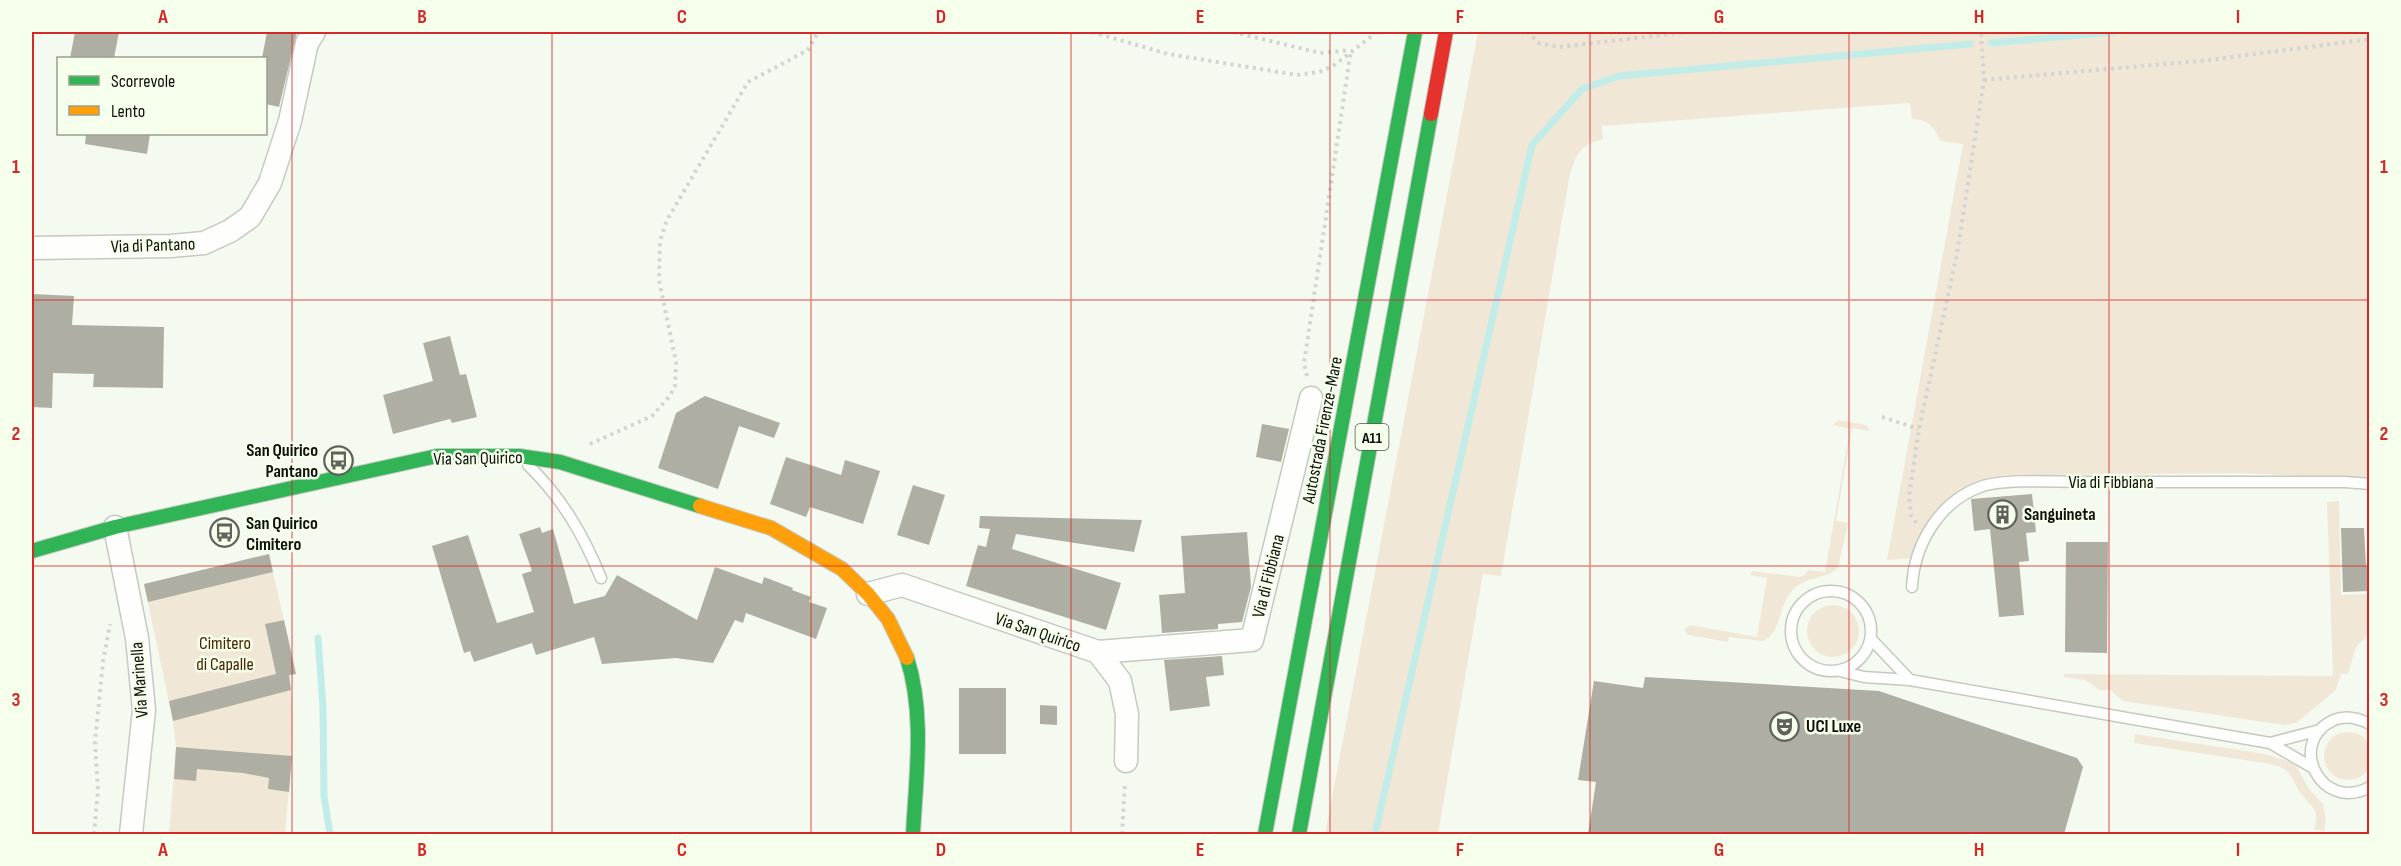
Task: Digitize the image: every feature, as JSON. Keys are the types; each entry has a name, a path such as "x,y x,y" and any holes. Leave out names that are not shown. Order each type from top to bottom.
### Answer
{"main road":[{"name":"Autostrada Firenze-Mare","path":"1265,834 1415,32"},
{"name":"A11","path":"1299,834 1446,36"},
{"name":"Via San Quirico","path":"32,551 115,527 437,456 519,456 560,462 771,528 842,569 868,594 888,619 904,650 913,678 918,720 913,834"}],"street":[{"name":"Via di Pantano","path":"32,248 171,246 204,243 237,226 250,216 270,183 290,121 307,43 314,32"},
{"name":"Via di Fibbiana","path":"1098,652 1252,639 1311,398"},
{"name":"Via Marinella","path":"115,527 137,638 144,710 131,834"},
{"name":"Via San Quirico","path":"868,594 902,585 1098,652 1120,681 1127,714 1126,761"}],"lane":[{"path":"519,456 546,483 585,539 601,578"},
{"name":"Via di Fibbiana","path":"1912,587 1913,572 1927,533 1936,518 1955,502 1980,487 2045,482 2370,484"},
{"path":"1840,670 1851,667 1860,659 1871,639 1871,627 1868,615 1852,596 1828,591 1816,594 1805,601 1797,610 1792,621 1791,634 1799,655 1817,669 1840,670 1864,677 1910,680 2270,743 2313,768 2325,785 2333,790 2353,793 2370,786"},
{"path":"1871,639 1910,680"},
{"path":"2270,743 2320,730 2330,722 2346,717 2354,717 2370,723"},
{"path":"2313,768 2311,748 2320,730"}],"path":[{"path":"1092,32 1168,54 1297,75 1319,72 1333,66 1377,32"},
{"path":"1233,32 1320,53 1351,50"},
{"path":"1527,32 1539,43 1559,47 1688,32"},
{"path":"1927,533 1914,521 1909,506 1919,429 1957,254 1984,80 1981,32"},
{"path":"1984,80 2209,60 2370,39"},
{"path":"1311,398 1304,363 1351,50"},
{"path":"1882,417 1919,429"},
{"path":"1122,834 1126,761"}],"green space":[{"path":"1478,32 2369,32 2369,479 2238,473 2037,475 1993,479 1974,485 1956,496 1913,558 1887,560 1963,144 1940,141 1930,125 1922,120 1912,119 1910,103 1602,126 1603,139 1583,148 1573,164 1569,179 1501,576 1483,574 1438,834 1325,834"},
{"path":"1838,420 1866,425 1870,431 1852,428 1836,521 1848,523 1838,568 1803,583 1791,592 1774,632 1763,641 1729,637 1728,642 1688,635 1684,629 1690,625 1757,637 1767,578 1750,575 1752,571 1800,577 1808,570 1825,572 1850,429 1833,425"},
{"path":"2339,501 2341,595 2369,594 2369,633 2356,647 2348,674 2341,674 2335,691 2296,723 2284,725 2123,701 2110,690 2099,690 2085,680 2064,677 2064,674 2333,676 2327,502"},
{"name":"Cimitero di Capalle","path":"269,554 296,674 289,676 292,735 285,834 169,834 176,747 173,721 144,584"},
{"path":"1833,605 1843,607 1851,613 1857,621 1859,631 1857,641 1851,649 1843,655 1833,657 1823,655 1815,649 1809,641 1807,631 1809,621 1815,613 1823,607"},
{"path":"2343,732 2353,732 2365,739 2372,751 2372,761 2365,773 2353,780 2343,780 2328,769 2324,761 2324,751 2335,736"},
{"path":"2135,734 2265,754 2290,762 2297,767 2309,789 2323,804 2326,821 2324,831 2314,829 2316,813 2289,773 2280,767 2134,743"}],"building":[{"path":"75,32 119,32 114,57 70,57"},
{"path":"267,32 297,32 279,107 267,104 267,57 262,57"},
{"path":"86,135 150,135 147,154 85,144"},
{"path":"32,294 74,296 72,325 164,327 163,388 93,387 94,374 53,373 52,408 32,407"},
{"path":"450,336 460,375 466,374 477,417 452,423 450,419 393,434 383,395 433,381 423,343"},
{"path":"705,396 780,423 774,438 739,426 718,489 658,468 676,413"},
{"path":"1262,424 1289,429 1281,462 1256,457"},
{"path":"786,457 841,475 845,460 880,471 863,524 810,507 806,517 770,504"},
{"path":"913,485 945,495 929,545 897,535"},
{"name":"Sanguineta","path":"2032,494 2036,532 2026,533 2029,561 2019,562 2024,615 1999,617 1990,529 1974,531 1971,499"},
{"path":"980,516 1142,520 1134,552 1016,534 1012,549 1121,583 1106,630 966,586 978,545 986,547 990,529 979,528"},
{"path":"540,527 542,533 553,529 574,604 605,596 617,575 697,620 715,567 762,584 764,577 793,588 792,590 811,597 809,602 827,608 816,639 746,613 743,623 735,620 713,663 676,658 602,664 594,637 536,655 532,643 474,662 470,651 464,653 432,546 468,535 497,623 534,612 522,574 532,571 519,534"},
{"path":"2341,528 2364,528 2366,566 2370,566 2370,591 2343,592"},
{"path":"1247,532 1251,587 1242,622 1218,624 1218,629 1162,633 1159,595 1185,593 1181,536"},
{"path":"2066,542 2108,542 2107,653 2065,652"},
{"path":"269,554 273,572 148,602 144,584"},
{"path":"284,620 296,674 289,675 291,690 173,721 169,701 276,674 265,624"},
{"path":"1222,656 1224,675 1206,677 1210,706 1170,711 1164,660"},
{"name":"UCI Luxe","path":"1645,677 1879,691 2077,758 2083,767 2064,834 1588,834 1596,782 1578,780 1594,681 1643,688"},
{"path":"959,688 1006,688 1006,754 959,754"},
{"path":"1040,705 1057,706 1057,725 1040,724"},
{"path":"176,747 292,756 289,792 268,789 269,778 243,773 197,769 196,781 174,779"}],"waterway":[{"path":"1991,43 2114,32"},
{"path":"1375,834 1532,145 1582,89 1619,76 1970,44"},
{"path":"318,638 323,707 324,796 330,834"}],"traffic: fast":[{"path":"1265,834 1415,32"},
{"path":"1299,834 1431,114"},
{"path":"32,551 115,527 437,456 519,456 560,462 700,506"},
{"path":"907,658 913,679 918,723 913,834"}],"traffic: slow":[{"path":"700,506 771,528 842,569 868,594 888,619 907,658"}],"traffic: jam":[{"path":"1431,114 1446,32"}],"place":[{"name":"San Quirico Pantano","path":"339,460"},
{"name":"Sanguineta","path":"2003,514"},
{"name":"San Quirico Cimitero","path":"225,533"},
{"name":"UCI Luxe","path":"1785,726"}]}
